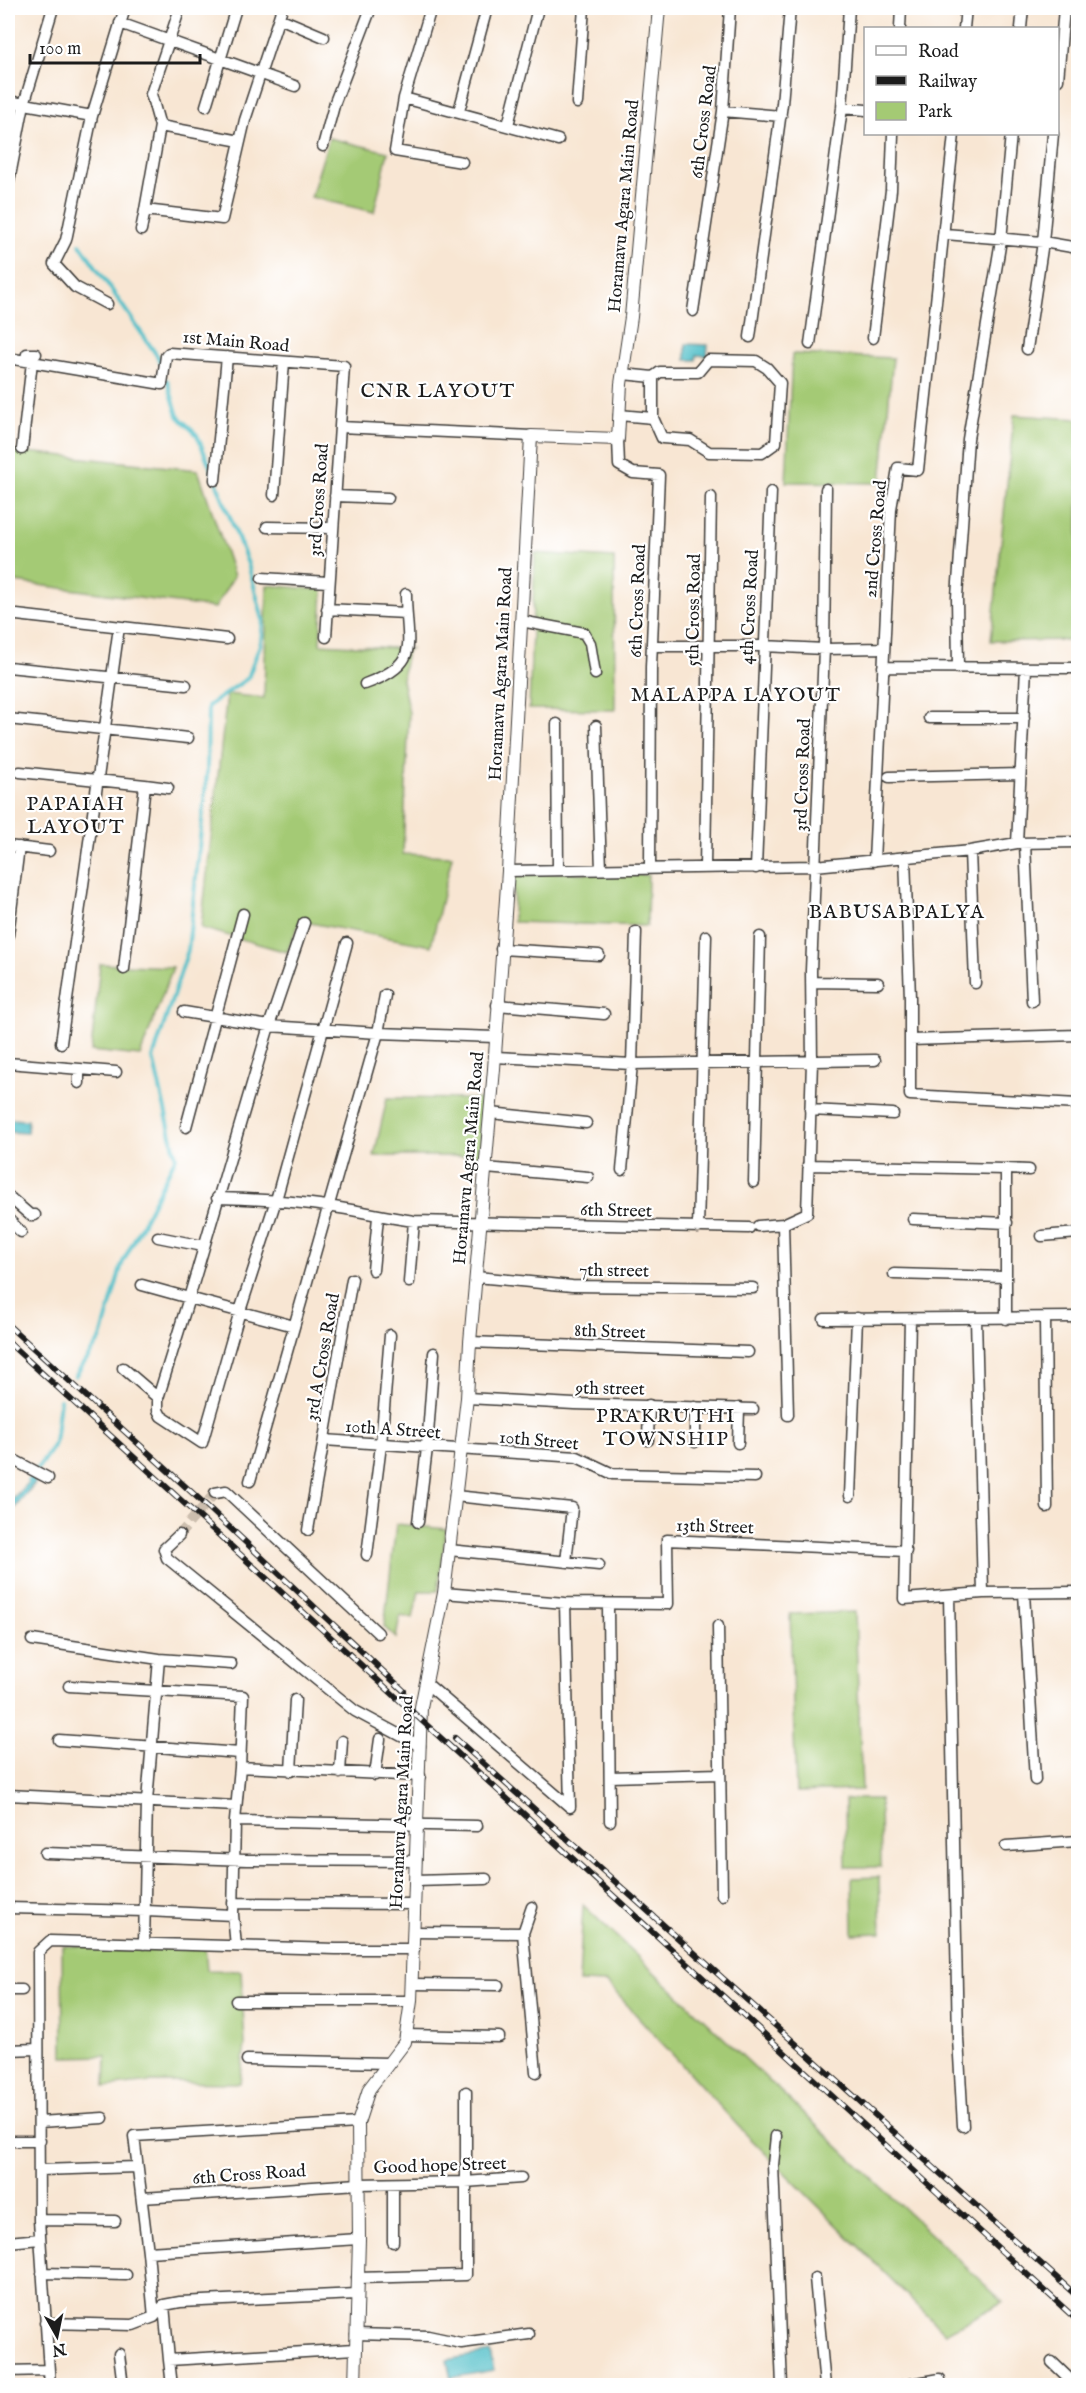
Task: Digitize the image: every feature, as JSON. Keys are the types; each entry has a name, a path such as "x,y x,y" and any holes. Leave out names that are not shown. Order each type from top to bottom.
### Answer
{"street":[{"path":"8,186 10,157 53,8"},
{"path":"107,304 75,287 54,264 66,240 92,116 124,8"},
{"path":"141,230 160,126 151,94 180,8"},
{"path":"206,106 236,8"},
{"path":"323,147 335,102 371,8"},
{"path":"431,8 404,98 395,151 462,162"},
{"path":"459,111 487,8"},
{"path":"508,125 538,8"},
{"path":"577,102 584,8"},
{"name":"Horamavu Agara Main Road","path":"618,439 659,8"},
{"name":"6th Cross Road","path":"693,310 723,111 730,8"},
{"path":"750,337 780,116 790,8"},
{"path":"810,344 842,108 849,8"},
{"path":"900,27 902,8"},
{"path":"964,27 966,8"},
{"path":"1021,27 1023,8"},
{"path":"1059,68 1064,8"},
{"path":"146,210 222,219 240,141 281,13 324,37"},
{"path":"120,23 295,86"},
{"path":"404,98 459,111 558,140"},
{"path":"8,101 92,116"},
{"path":"842,108 864,110"},
{"path":"723,111 780,116"},
{"path":"160,126 240,141"},
{"path":"873,338 891,190 893,135"},
{"name":"2nd Cross Road","path":"874,861 891,509 898,468 918,470 954,135"},
{"path":"958,668 957,597 968,439 1001,240 1011,135"},
{"path":"1027,349 1043,242 1053,135"},
{"path":"945,234 1043,242 1078,248"},
{"name":"1st Main Road","path":"8,358 31,359 162,384 166,356 169,353 344,366"},
{"path":"215,480 227,357"},
{"path":"22,449 31,359"},
{"path":"623,374 653,377 660,372 698,372 708,360 756,361 767,368 780,383 776,443 762,453 710,452 690,440 662,438 653,418 653,377"},
{"path":"274,495 284,362"},
{"name":"3rd Cross Road","path":"326,637 344,366"},
{"path":"619,416 636,419 639,417 653,418"},
{"path":"340,427 618,439"},
{"name":"Horamavu Agara Main Road","path":"355,2385 359,2239 358,2123 369,2089 405,2042 411,2001 414,1949 421,1707 444,1593 467,1398 491,1113 508,871 531,436"},
{"name":"6th Cross Road","path":"618,439 619,465 633,473 659,475 652,646 650,868"},
{"name":"3rd Cross Road","path":"783,1224 807,1213 812,1062 811,982 824,650 826,489"},
{"name":"4th Cross Road","path":"756,868 771,492"},
{"path":"334,496 388,498"},
{"name":"5th Cross Road","path":"705,868 711,497"},
{"path":"267,527 332,528"},
{"path":"262,578 328,582"},
{"path":"365,684 389,675 404,661 410,642 406,594"},
{"path":"327,609 406,613"},
{"path":"8,614 227,639"},
{"path":"521,621 584,633 590,643 595,674"},
{"path":"61,1043 119,627"},
{"path":"652,646 764,646 824,650 884,648"},
{"path":"8,667 186,684"},
{"path":"883,667 1078,669"},
{"path":"1026,668 1020,774 1021,843 1032,1001"},
{"path":"929,718 1024,718"},
{"path":"8,719 188,738"},
{"path":"557,724 558,870"},
{"path":"596,726 601,869"},
{"path":"20,772 168,788"},
{"path":"889,777 1020,774"},
{"path":"124,969 145,785"},
{"path":"508,871 815,866 1021,843 1078,842"},
{"path":"8,935 13,847 49,851"},
{"path":"970,850 975,983"},
{"path":"905,857 910,1095 1078,1104"},
{"path":"186,1127 243,914"},
{"path":"304,923 268,1026 158,1398 158,1410 165,1420 202,1443 240,1311 276,1200 347,942"},
{"path":"622,1170 632,1064 636,933"},
{"path":"698,1228 706,936"},
{"path":"754,1182 760,938"},
{"path":"501,949 599,955"},
{"path":"811,982 878,983"},
{"path":"250,1481 378,1033 385,995"},
{"path":"497,1005 604,1014"},
{"path":"184,1012 268,1026 495,1037"},
{"path":"910,1040 1078,1035"},
{"path":"495,1057 632,1064 875,1060"},
{"path":"8,1063 116,1072"},
{"path":"79,1069 79,1083"},
{"path":"810,1110 893,1114"},
{"path":"491,1113 586,1123"},
{"path":"808,1165 1029,1170"},
{"path":"486,1168 588,1177"},
{"path":"1006,1170 1006,1319"},
{"path":"8,1196 30,1215 35,1215"},
{"name":"6th Street","path":"217,1198 276,1200 329,1206 378,1217 414,1221 698,1228 783,1224"},
{"path":"373,1270 378,1217"},
{"path":"8,1219 21,1232"},
{"path":"913,1219 1007,1223"},
{"path":"409,1282 414,1221"},
{"path":"783,1224 788,1415"},
{"path":"1042,1236 1078,1233"},
{"path":"158,1237 203,1246"},
{"path":"894,1274 1005,1277"},
{"name":"7th street","path":"476,1277 573,1286 753,1288"},
{"name":"3rd A Cross Road","path":"324,1440 352,1279"},
{"path":"142,1285 294,1326"},
{"path":"824,1319 1078,1317"},
{"path":"850,1496 857,1318"},
{"path":"910,1318 904,1599 982,1593 1078,1592"},
{"path":"1045,1318 1047,1507"},
{"path":"976,1319 982,1593"},
{"path":"367,1555 381,1445 390,1335"},
{"name":"8th Street","path":"470,1342 748,1352"},
{"path":"418,1522 427,1448 434,1353"},
{"path":"123,1368 158,1398"},
{"name":"9th street","path":"467,1398 574,1404 753,1408"},
{"path":"648,1440 649,1405"},
{"path":"695,1407 695,1442"},
{"path":"738,1443 739,1408"},
{"path":"308,1530 324,1440"},
{"name":"10th A Street","path":"324,1440 460,1451"},
{"name":"10th Street","path":"460,1451 577,1457 613,1474 755,1477"},
{"path":"8,1457 48,1478"},
{"path":"215,1493 226,1491 378,1633"},
{"path":"455,1496 572,1508 566,1562"},
{"path":"179,1535 164,1549 167,1558 355,1711 420,1746"},
{"name":"13th Street","path":"444,1593 565,1603 668,1604 667,1540 906,1551"},
{"path":"449,1550 599,1565"},
{"path":"1024,1593 1035,1780"},
{"path":"949,1596 958,2028 963,2126"},
{"path":"426,1683 570,1807 565,1603"},
{"path":"608,1605 610,1821"},
{"path":"718,1626 722,1894"},
{"path":"32,1640 159,1659 231,1664"},
{"path":"144,1944 147,1801 159,1659"},
{"path":"69,1686 157,1692 243,1691 233,1859 233,1915 236,1946"},
{"path":"291,1771 295,1700"},
{"path":"375,1775 380,1739"},
{"path":"59,1740 240,1753"},
{"path":"340,1773 342,1741"},
{"path":"240,1767 420,1776"},
{"path":"610,1777 720,1774"},
{"path":"8,1795 236,1806"},
{"path":"235,1821 477,1826"},
{"path":"1006,1846 1078,1841"},
{"path":"45,1853 233,1859 416,1861"},
{"path":"416,1881 486,1879"},
{"path":"233,1903 414,1904"},
{"path":"532,1907 523,1933 536,2072"},
{"path":"8,1908 233,1915"},
{"path":"414,1932 523,1933"},
{"path":"50,2385 39,2220 38,1952 50,1941 414,1949"},
{"path":"412,1984 498,1985"},
{"path":"8,1990 22,1990"},
{"path":"236,2001 411,2001"},
{"path":"406,2035 500,2037"},
{"path":"8,2050 38,2049"},
{"path":"247,2060 388,2063"},
{"path":"357,2278 466,2276 466,2092"},
{"path":"39,2122 103,2118"},
{"path":"154,2317 134,2136 358,2123"},
{"path":"776,2136 773,2165 782,2385"},
{"path":"8,2141 40,2141"},
{"path":"40,2170 137,2167"},
{"name":"Good hope Street","path":"359,2184 465,2182 521,2178"},
{"name":"6th Cross Road","path":"142,2198 359,2184"},
{"name":"Good hope Street","path":"393,2184 393,2242"},
{"path":"39,2220 115,2221"},
{"path":"8,2242 40,2239"},
{"path":"148,2252 359,2239"},
{"path":"42,2273 126,2275"},
{"path":"814,2278 825,2385"},
{"path":"45,2323 133,2325 154,2317 164,2306 180,2302 357,2294"},
{"path":"164,2306 172,2385"},
{"path":"356,2334 428,2336 461,2343 529,2334"},
{"path":"169,2360 355,2349"},
{"path":"120,2354 123,2385"},
{"path":"1052,2362 1077,2385"},
{"path":"8,2371 48,2370"},
{"path":"900,2385 940,2379"}],"green space":[{"path":"329,138 388,152 374,212 311,197"},
{"path":"792,354 893,358 881,483 786,482"},
{"path":"1014,415 1078,419 1078,640 991,641"},
{"path":"8,450 198,470 234,576 215,608 8,581"},
{"path":"535,553 614,558 615,710 529,709"},
{"path":"267,585 323,590 320,644 412,649 407,650 402,680 409,713 403,854 452,856 431,946 300,921 287,952 201,928 227,694 264,698"},
{"path":"514,871 648,875 647,926 513,922"},
{"path":"100,964 173,967 140,1056 91,1051"},
{"path":"387,1098 484,1099 480,1156 374,1156"},
{"path":"396,1524 446,1529 438,1591 419,1591 413,1618 400,1616 396,1638 384,1627"},
{"path":"855,1612 862,1790 796,1792 790,1614"},
{"path":"845,1799 880,1799 881,1867 846,1867"},
{"path":"879,1877 881,1933 853,1934 852,1878"},
{"path":"583,1905 1003,2302 945,2333 738,2126 607,1983 579,1982"},
{"path":"62,1946 205,1946 207,1970 241,1971 245,2045 240,2083 152,2082 105,2087 106,2056 63,2057"}],"water":[{"path":"686,344 708,345 707,356 697,355 696,360 686,360"},
{"path":"8,1119 28,1120 27,1133 8,1132"},
{"path":"32,1478 36,1482 8,1516 8,1504"},
{"path":"490,2352 494,2370 451,2378 447,2360"}],"waterway":[{"path":"80,244 158,357 161,365"},
{"path":"167,380 178,416 197,435 212,471"},
{"path":"75,1376 101,1338 122,1264 176,1157 153,1058 188,950 207,774 208,706 248,678 261,642 263,620 248,564 216,481"},
{"path":"29,1481 55,1443 60,1400"}],"tunnel":[{"path":"179,1535 215,1493"}],"railway":[{"path":"8,1325 209,1508 404,1691"},
{"path":"8,1342 1078,2321"},
{"path":"455,1738 1078,2297"}],"district":[{"name":"CNR LAYOUT","path":"438,390"},
{"name":"MALAPPA LAYOUT","path":"736,694"},
{"name":"PAPAIAH LAYOUT","path":"76,814"},
{"name":"BABUSABPALYA","path":"897,911"},
{"name":"PRAKRUTHI TOWNSHIP","path":"666,1426"}]}
